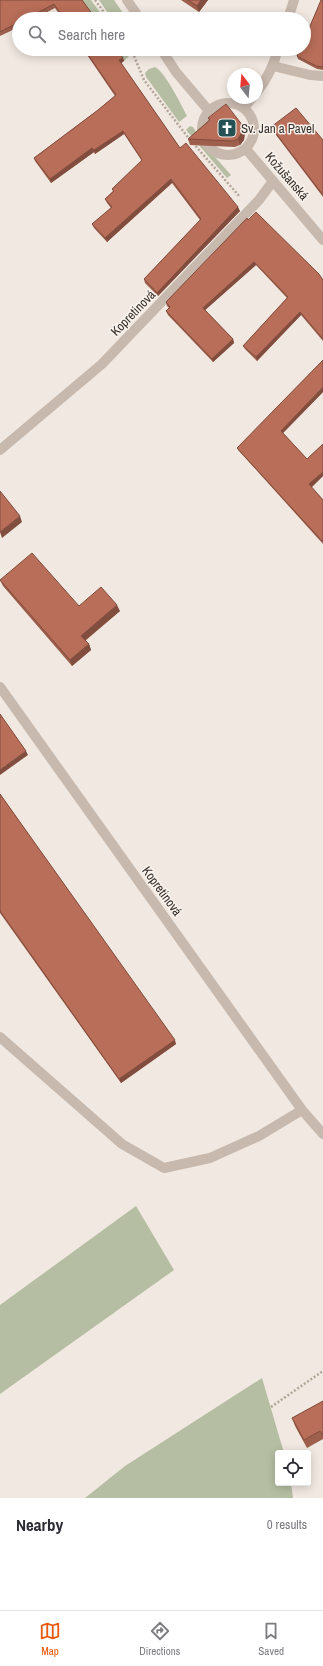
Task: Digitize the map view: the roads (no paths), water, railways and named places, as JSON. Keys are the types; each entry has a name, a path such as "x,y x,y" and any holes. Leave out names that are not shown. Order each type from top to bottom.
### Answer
{"street":[{"path":"127,0 135,12"},
{"path":"290,12 294,0"},
{"path":"165,56 176,72 210,111"},
{"path":"263,84 273,66 276,56"},
{"path":"273,66 310,75 323,76"},
{"path":"246,149 230,155 221,154 213,150 207,144 203,136 202,127 205,118 216,106 230,103 244,108 247,104"},
{"name":"Kožušanská","path":"244,108 250,114 255,128 250,143 246,149 323,240"},
{"name":"Kopretinová","path":"0,450 102,364 252,207 273,181"},
{"name":"Kopretinová","path":"0,687 302,1110 323,1134"},
{"path":"0,1037 122,1144 164,1168 210,1158 259,1136 302,1110"}],"place":[{"name":"Sv. Jan a Pavel","path":"227,128"}]}
